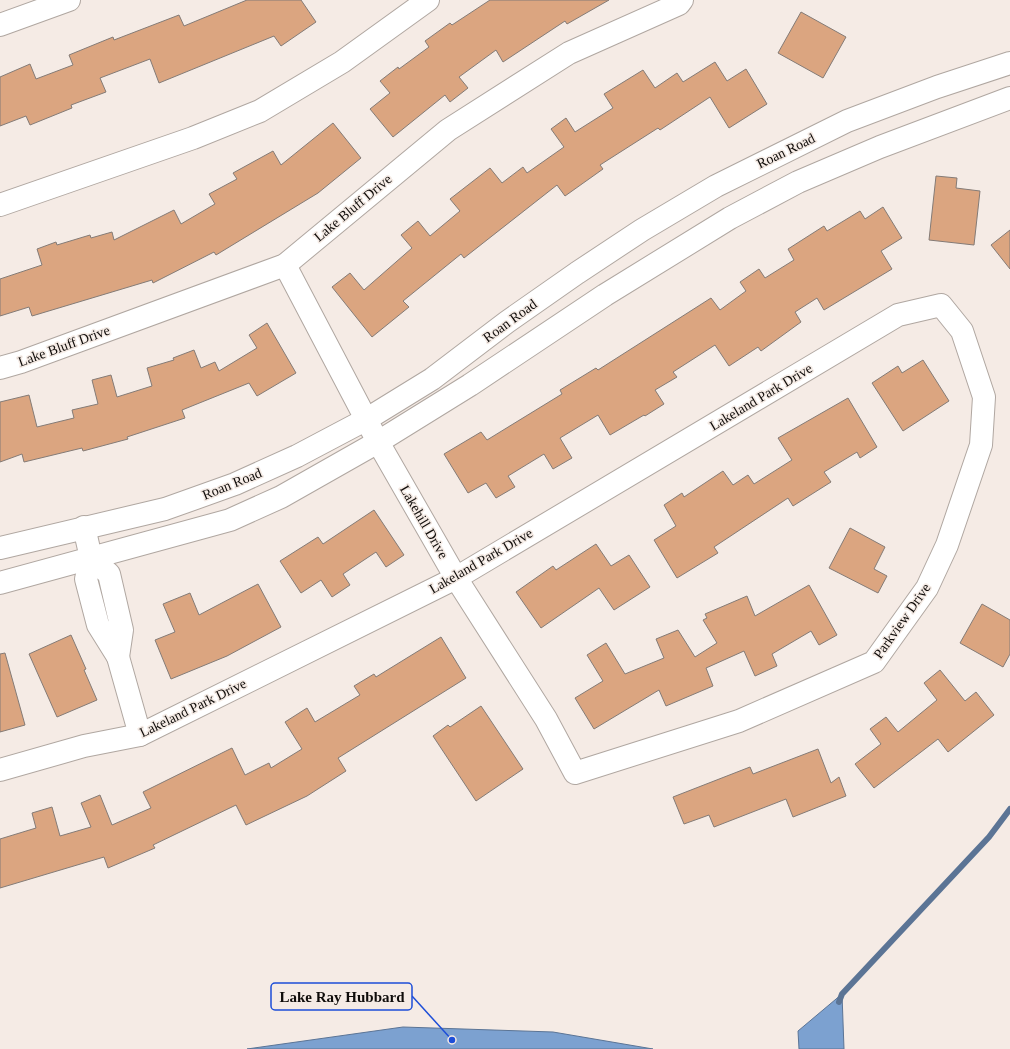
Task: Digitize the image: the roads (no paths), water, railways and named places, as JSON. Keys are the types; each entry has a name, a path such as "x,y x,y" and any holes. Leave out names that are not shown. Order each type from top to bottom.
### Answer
{"street":[{"path":"0,24 70,0"},
{"path":"0,205 193,138 260,111 342,62 428,0"},
{"name":"Lake Bluff Drive","path":"0,368 21,362 284,265 448,130 569,53 679,4 682,0"},
{"name":"Roan Road","path":"0,548 165,509 235,484 297,456 367,419 432,379 508,322 577,274 642,230 716,186 847,121 937,87 1010,64"},
{"path":"0,584 230,520 281,497 378,442 470,385 657,262 730,218 805,179 880,147 1010,98"},
{"name":"Lakehill Drive","path":"284,265 378,442 456,578 546,719 575,773"},
{"name":"Lakeland Park Drive","path":"0,770 84,746 140,735 456,578 898,315 941,304"},
{"name":"Parkview Drive","path":"575,773 739,721 874,662 927,588 947,545 981,445 984,397 962,331 941,304"},
{"path":"84,527 92,558 86,580 98,625 118,657 140,735"}],"water":[{"path":"842,994 844,1049 799,1049 798,1031"},
{"path":"403,1027 553,1032 653,1049 247,1049"}],"waterway":[{"path":"839,1002 842,994 989,837 1010,809"}],"place":[{"name":"Lake Ray Hubbard","path":"452,1040"}]}
